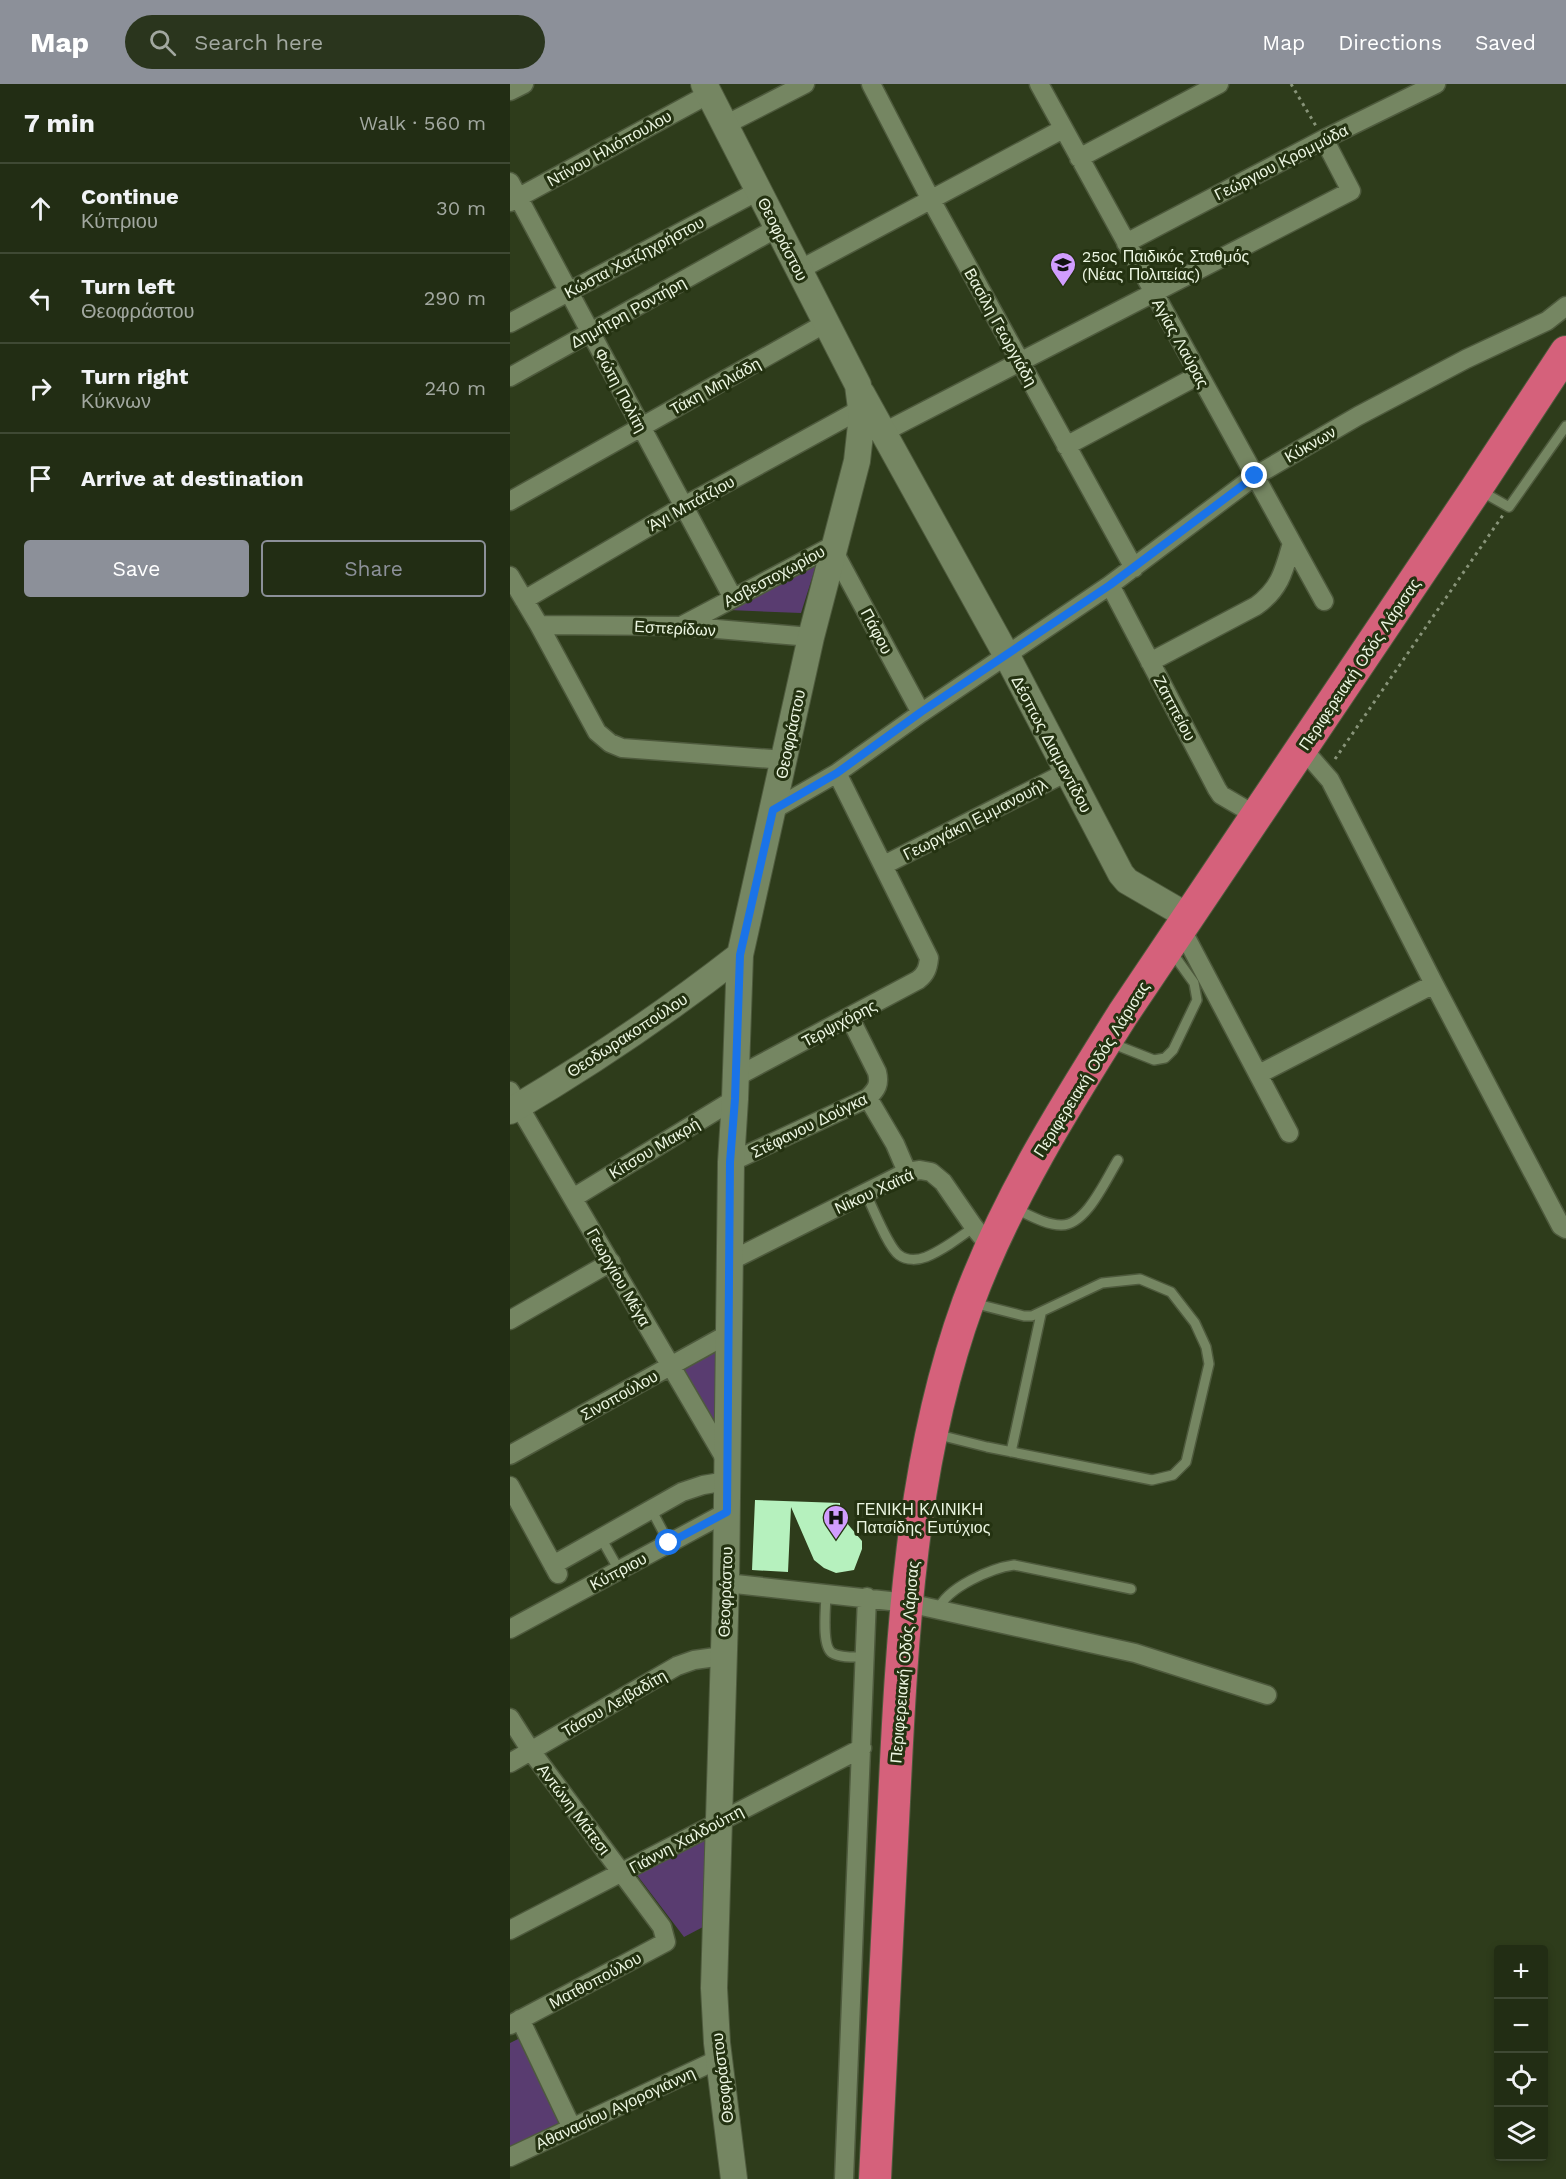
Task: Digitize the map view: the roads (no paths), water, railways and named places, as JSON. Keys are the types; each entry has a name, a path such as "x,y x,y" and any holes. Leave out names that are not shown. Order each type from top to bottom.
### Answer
{"highway":[{"name":"Περιφερειακή Οδός Λάρισας","path":"875,2179 897,1743 908,1603 920,1504 933,1433 950,1361 969,1302 983,1238 1011,1207 1062,1110 1106,1041 1566,352"}],"street":[{"path":"510,91 524,84"},
{"path":"724,125 805,84"},
{"name":"Βασίλη Γεωργιάδη","path":"871,84 930,198 1134,568"},
{"name":"Αγίας Λαύρας","path":"1039,84 1324,601"},
{"path":"1079,158 1219,84"},
{"name":"Γεώργιου Κρομμύδα","path":"1126,243 1324,139 1436,84"},
{"name":"Θεοφράστου","path":"706,89 826,323 859,397 862,428 858,461 811,637 740,955 730,1162 726,1583 714,1988 719,2059 734,2179"},
{"name":"Ντίνου Ηλιόπουλου","path":"513,194 706,89"},
{"path":"799,270 1063,129"},
{"path":"884,432 1351,191 1324,139"},
{"name":"Κώστα Χατζηχρήστου","path":"510,323 759,191"},
{"name":"Φώτη Πολίτη","path":"513,194 569,291 733,598"},
{"name":"Δημήτρη Ροντήρη","path":"510,377 777,228"},
{"name":"Κύκνων","path":"773,810 837,773 921,712 1110,585 1255,476 1358,416 1466,359 1547,321 1566,306"},
{"name":"Τάκη Μηλιάδη","path":"510,501 826,323"},
{"path":"1066,446 1199,375"},
{"name":"Δέσπως Διαμαντίδου","path":"859,397 884,432 1007,656 1121,874 1180,930"},
{"name":"Άγι Μπάτζιου","path":"524,600 684,506 859,397"},
{"path":"1150,662 1256,606 1270,596 1279,583 1292,543"},
{"name":"Ασβεστοχωρίου","path":"681,626 834,547"},
{"name":"Πάφου","path":"834,547 921,712"},
{"path":"510,576 597,732 610,743 622,748 785,760"},
{"name":"Ζαππείου","path":"1110,585 1217,789 1221,795 1257,816"},
{"name":"Εσπερίδων","path":"539,625 681,626 811,637"},
{"path":"1302,748 1325,773 1561,1226 1566,1230"},
{"name":"Γεωργάκη Εμμανουήλ","path":"884,865 1067,772"},
{"path":"837,773 884,865"},
{"name":"Τερψιχόρης","path":"735,1088 925,975 929,958 884,865"},
{"path":"1180,930 1289,1133"},
{"name":"Θεοδωρακοπούλου","path":"512,1099 640,1028 740,955"},
{"path":"1259,1074 1434,984"},
{"name":"Στέφανου Δούγκα","path":"730,1162 868,1098 877,1089 879,1080 850,1018"},
{"name":"Κίτσου Μακρή","path":"573,1198 735,1088"},
{"path":"868,1098 895,1144 907,1172"},
{"name":"Γεωργίου Μέγα","path":"512,1099 611,1262 727,1472"},
{"name":"Νίκου Χαϊτά","path":"730,1261 907,1172 920,1170 931,1172 943,1182 983,1238"},
{"path":"510,1320 611,1262"},
{"name":"Σινοπούλου","path":"510,1455 728,1334"},
{"path":"510,1486 555,1569 601,1538 651,1509 727,1472"},
{"name":"Κύπριου","path":"510,1629 727,1512"},
{"path":"726,1583 908,1603 1136,1653 1267,1695"},
{"path":"844,2179 867,1597"},
{"name":"Τάσου Λειβαδίτη","path":"510,1763 677,1666 694,1660 723,1656"},
{"name":"Αντώνη Μάτεσι","path":"510,1718 531,1751 662,1927"},
{"name":"Γιάννη Χαλδούπη","path":"510,1930 862,1748"},
{"name":"Ματθοπούλου","path":"515,2022 666,1942 662,1927"},
{"path":"515,2022 572,2128"},
{"name":"Αθανασίου Αγορογιάννη","path":"510,2157 719,2059"}],"lane":[{"path":"1476,489 1509,507 1566,426"},
{"path":"1106,1041 1154,1060 1165,1058 1173,1050 1197,1000 1180,930"},
{"path":"1011,1207 1054,1224 1071,1223 1086,1212 1118,1160"},
{"path":"866,1194 892,1247 900,1255 911,1260 924,1258 983,1238"},
{"path":"933,1433 1011,1452 1152,1480 1173,1475 1186,1462 1209,1364 1206,1347 1195,1323 1171,1292 1140,1279 1102,1283 1065,1299 1041,1314 1024,1316 969,1302"},
{"path":"1011,1452 1041,1314"},
{"path":"651,1509 669,1543"},
{"path":"601,1538 619,1570"},
{"path":"938,1610 944,1598 987,1572 1014,1565 1131,1589"},
{"path":"826,1593 826,1644 830,1652 838,1655 865,1657"}],"place":[{"name":"25ος Παιδικός Σταθμός (Νέας Πολιτείας)","path":"1063,288"},
{"name":"ΓΕΝΙΚΗ ΚΛΙΝΙΚΗ Πατσίδης Ευτύχιος","path":"836,1541"}]}
